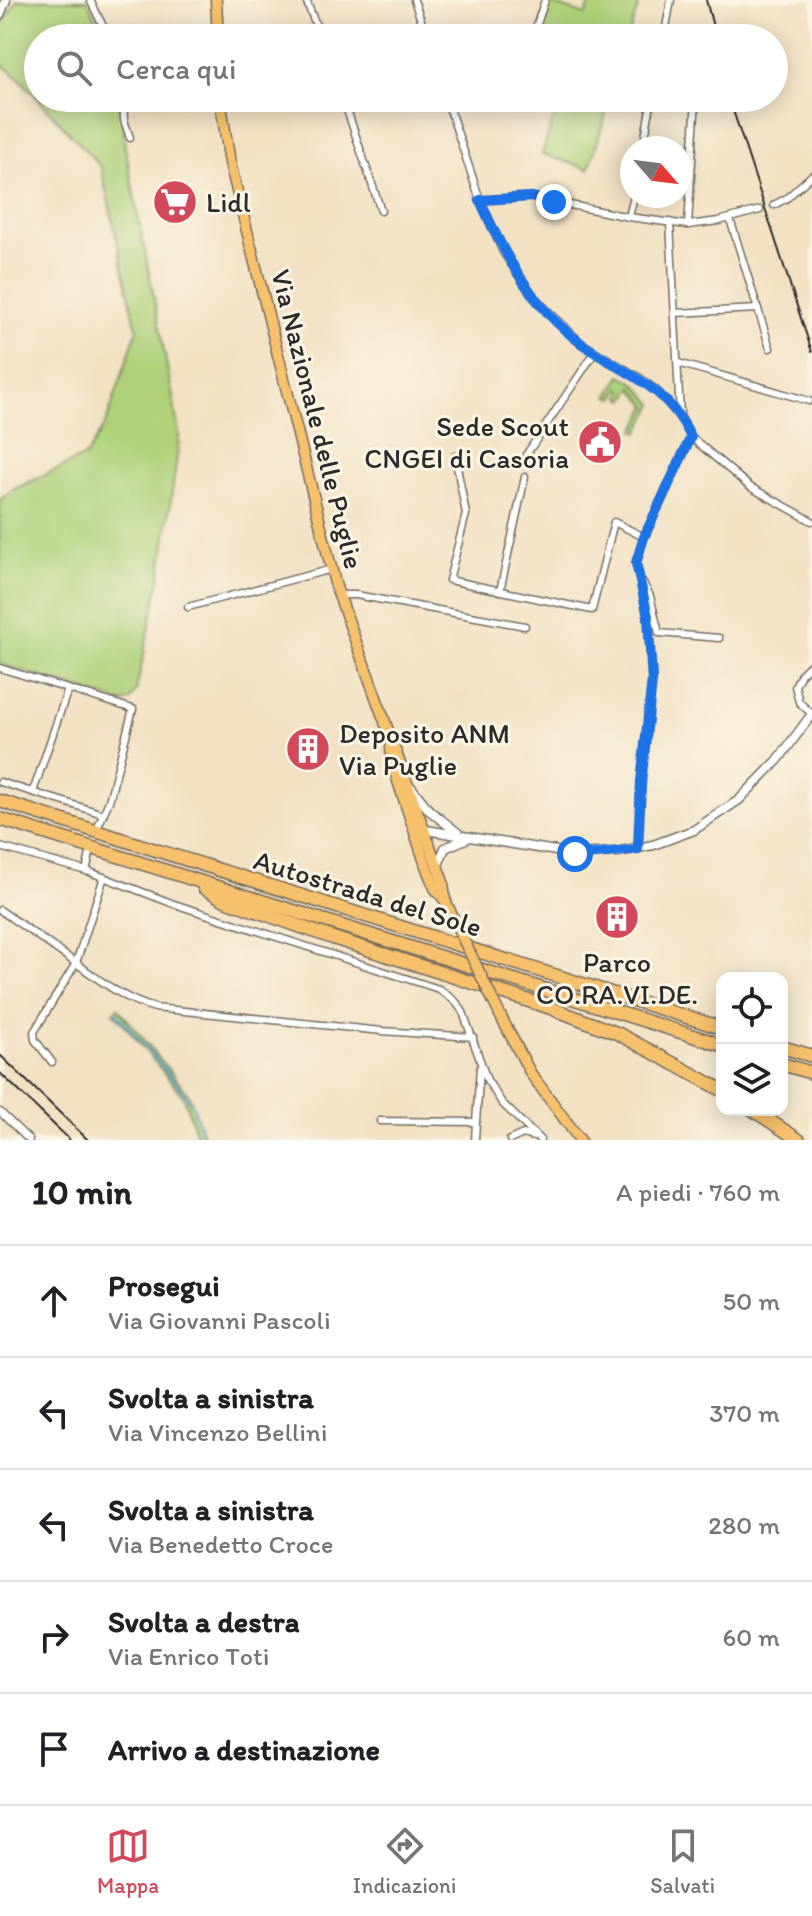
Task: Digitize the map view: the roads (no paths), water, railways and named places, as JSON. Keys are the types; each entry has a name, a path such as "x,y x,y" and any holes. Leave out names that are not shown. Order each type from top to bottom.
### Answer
{"highway":[{"name":"Autostrada del Sole","path":"0,801 716,1026"},
{"name":"Autostrada del Sole","path":"0,819 719,1044"},
{"path":"191,880 225,900 538,1003 619,1034 716,1087"},
{"path":"788,1049 812,1056"},
{"path":"788,1066 812,1073"},
{"path":"762,1116 799,1140"}],"main road":[{"path":"216,0 217,24"},
{"name":"Via Nazionale delle Puglie","path":"222,112 230,163 339,595 391,745 401,761 435,888 445,900"},
{"name":"Via Nazionale delle Puglie","path":"391,745 392,763 417,828 438,870 445,900 454,920 531,1074 580,1140"}],"street":[{"path":"0,15 6,0"},
{"path":"90,0 103,24"},
{"path":"306,0 315,24"},
{"path":"537,24 545,0"},
{"path":"667,24 671,0"},
{"path":"416,1 423,24"},
{"path":"124,112 130,138"},
{"path":"348,112 381,211"},
{"path":"451,112 480,200 503,252 535,298 557,322 595,352 640,378 680,416 691,437 750,487 812,521"},
{"path":"645,136 649,112"},
{"path":"688,225 695,112"},
{"path":"774,205 787,198 812,175"},
{"path":"480,200 531,197 629,217 688,225 730,219 760,210"},
{"path":"629,217 631,208"},
{"path":"730,219 770,348"},
{"path":"670,222 680,416"},
{"path":"675,313 758,309"},
{"path":"526,455 595,352"},
{"path":"678,363 809,401"},
{"path":"638,849 641,783 652,680 651,642 636,563 644,537 691,437"},
{"path":"455,456 466,514 449,580 592,610 614,522 644,537"},
{"path":"500,591 525,477"},
{"path":"188,607 332,569"},
{"path":"640,577 650,596 659,633 719,638"},
{"path":"339,595 356,595 525,626"},
{"path":"417,828 575,854 638,849 682,835 728,809 765,775 810,712 796,697 795,686 812,663"},
{"path":"0,668 133,709 109,801 99,824"},
{"path":"33,792 68,689"},
{"path":"406,780 423,803 458,833"},
{"path":"0,782 103,814"},
{"path":"417,828 428,822 445,824"},
{"path":"438,870 445,848 470,837"},
{"path":"0,847 86,871 240,926 427,984 456,1002 468,1023 487,1080 502,1103 539,1139"},
{"path":"86,871 90,854"},
{"path":"52,1062 35,1040 34,1032 76,963 104,877"},
{"path":"0,910 135,1003 155,1008 382,1031 473,1037"},
{"path":"475,1140 480,1065"},
{"path":"0,1112 29,1140"},
{"path":"380,1121 476,1122"},
{"path":"510,1140 523,1134 539,1139"}],"waterway":[{"path":"115,1011 193,1106 203,1140"}],"railway":[{"path":"706,0 712,24"},
{"path":"734,112 812,352"},
{"path":"0,1055 88,1140"},
{"path":"0,1073 70,1140"}],"place":[{"name":"Lidl","path":"175,202"},
{"name":"Sede Scout CNGEI di Casoria","path":"600,442"},
{"name":"Deposito ANM Via Puglie","path":"308,749"},
{"name":"Parco CO.RA.VI.DE.","path":"617,917"}]}
